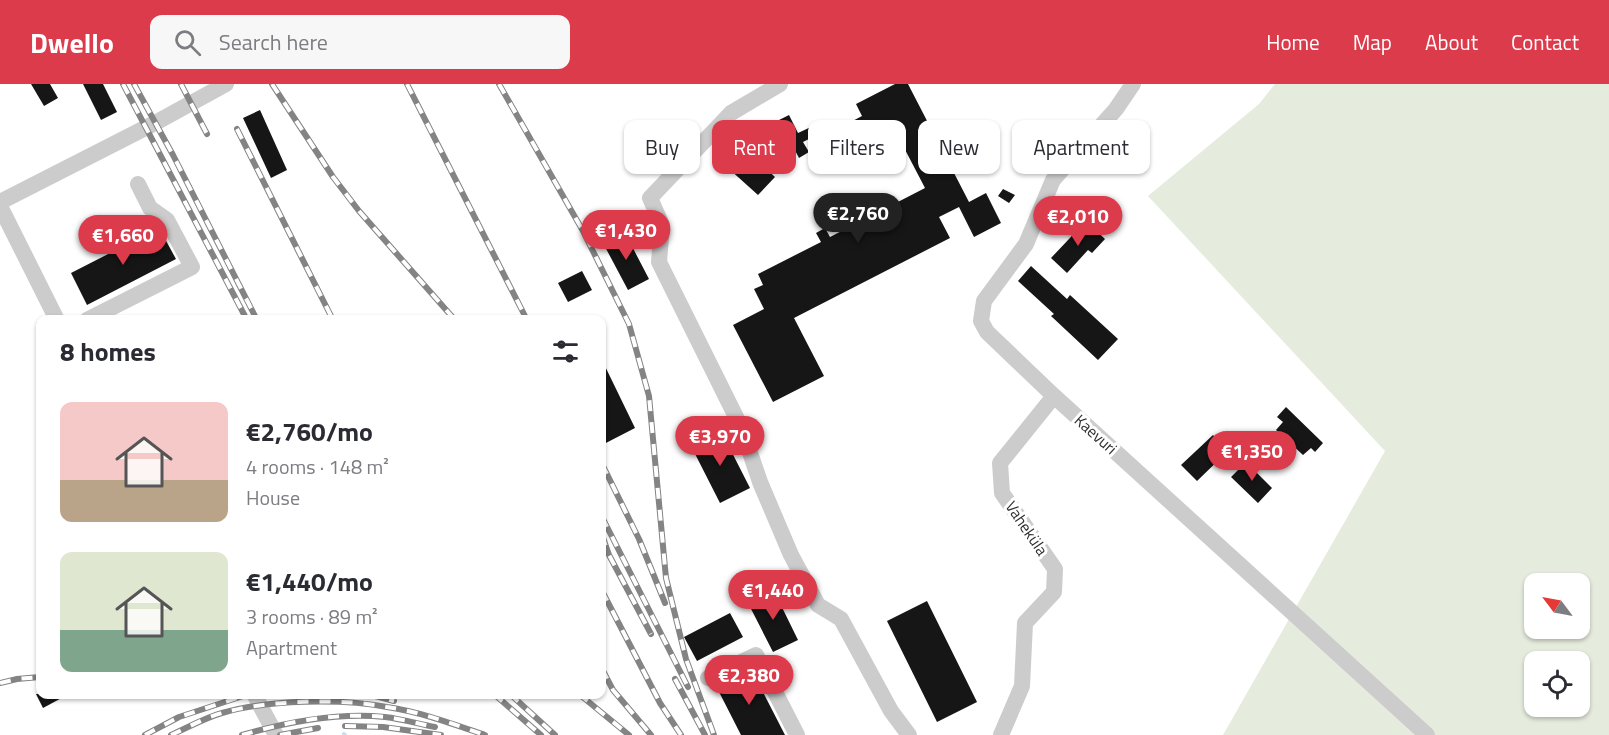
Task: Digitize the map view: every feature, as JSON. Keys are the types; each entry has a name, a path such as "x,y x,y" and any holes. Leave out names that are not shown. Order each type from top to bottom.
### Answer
{"street":[{"path":"55,315 0,204 226,84"},
{"path":"780,84 731,113 650,198 662,225 659,262 742,429 759,482 791,555 818,605 842,619 891,711 909,735"},
{"name":"Kaevuri","path":"1133,84 1116,109 1053,180 1026,244 984,301 981,321 987,332 1054,396 1427,735"},
{"path":"97,315 192,267 167,220 150,208 138,184"},
{"name":"Vaheküla","path":"1001,735 1022,686 1026,623 1054,592 1054,569 1002,493 1000,463 1054,396"},
{"path":"708,678 756,655 797,735"},
{"path":"257,699 276,735"}],"shaded area":[{"path":"1275,84 1609,84 1609,735 1223,735 1385,451 1148,196 1259,104"}],"building":[{"path":"31,84 50,84 58,98 44,106"},
{"path":"83,84 103,84 117,112 101,120"},
{"path":"895,84 908,84 927,120 918,120 918,174 955,174 969,202 986,193 1001,223 974,237 959,207 939,217 950,238 794,318 824,376 773,402 733,325 764,309 754,289 763,285 758,274 821,242 816,233 825,228 830,237 925,188 906,152 906,120 854,120 862,116 856,104"},
{"path":"260,110 287,170 271,178 243,118"},
{"path":"789,115 792,120 779,120"},
{"path":"808,128 808,140 803,142 808,153 799,158 796,152 796,129 798,133"},
{"path":"735,174 772,174 775,177 758,195"},
{"path":"1003,189 1015,195 1009,203 998,196"},
{"path":"1086,221 1105,239 1092,253 1088,250 1067,273 1051,258"},
{"path":"159,228 176,259 87,305 71,273"},
{"path":"624,231 649,279 628,290 603,243"},
{"path":"1031,266 1067,299 1070,295 1118,339 1098,360 1051,316 1054,314 1018,281"},
{"path":"582,271 592,290 568,302 558,283"},
{"path":"606,368 635,428 606,443"},
{"path":"1286,407 1323,443 1315,452 1311,448 1303,455 1276,430 1283,422 1277,417"},
{"path":"721,431 750,488 720,503 691,446"},
{"path":"1213,435 1228,451 1197,481 1181,465"},
{"path":"1246,462 1272,488 1258,503 1231,477"},
{"path":"774,591 798,640 773,652 748,603"},
{"path":"927,601 977,702 937,722 887,621"},
{"path":"730,613 743,637 697,661 684,637"},
{"path":"751,669 785,735 741,735 716,686"},
{"path":"38,699 60,699 43,708"}],"railway":[{"path":"123,84 244,315"},
{"path":"134,84 254,315"},
{"path":"181,84 207,134"},
{"path":"272,84 333,177 359,211 451,315"},
{"path":"407,84 524,315"},
{"path":"499,84 583,231 629,324 649,396 666,578 686,659 714,735"},
{"path":"237,129 330,315"},
{"path":"606,472 639,539 665,603"},
{"path":"606,525 688,687"},
{"path":"606,546 651,634"},
{"path":"606,599 660,703 681,735"},
{"path":"0,683 36,677"},
{"path":"606,677 613,690 651,735"},
{"path":"675,679 705,735"},
{"path":"145,735 179,717 234,699"},
{"path":"387,699 394,701"},
{"path":"500,699 541,735"},
{"path":"515,699 555,735"},
{"path":"585,699 629,735"},
{"path":"171,735 222,713 260,705 304,702 348,702 400,709 485,735"},
{"path":"242,735 294,722 349,716 385,717 435,727"},
{"path":"345,726 383,727 441,735"},
{"path":"280,735 318,728"}]}
